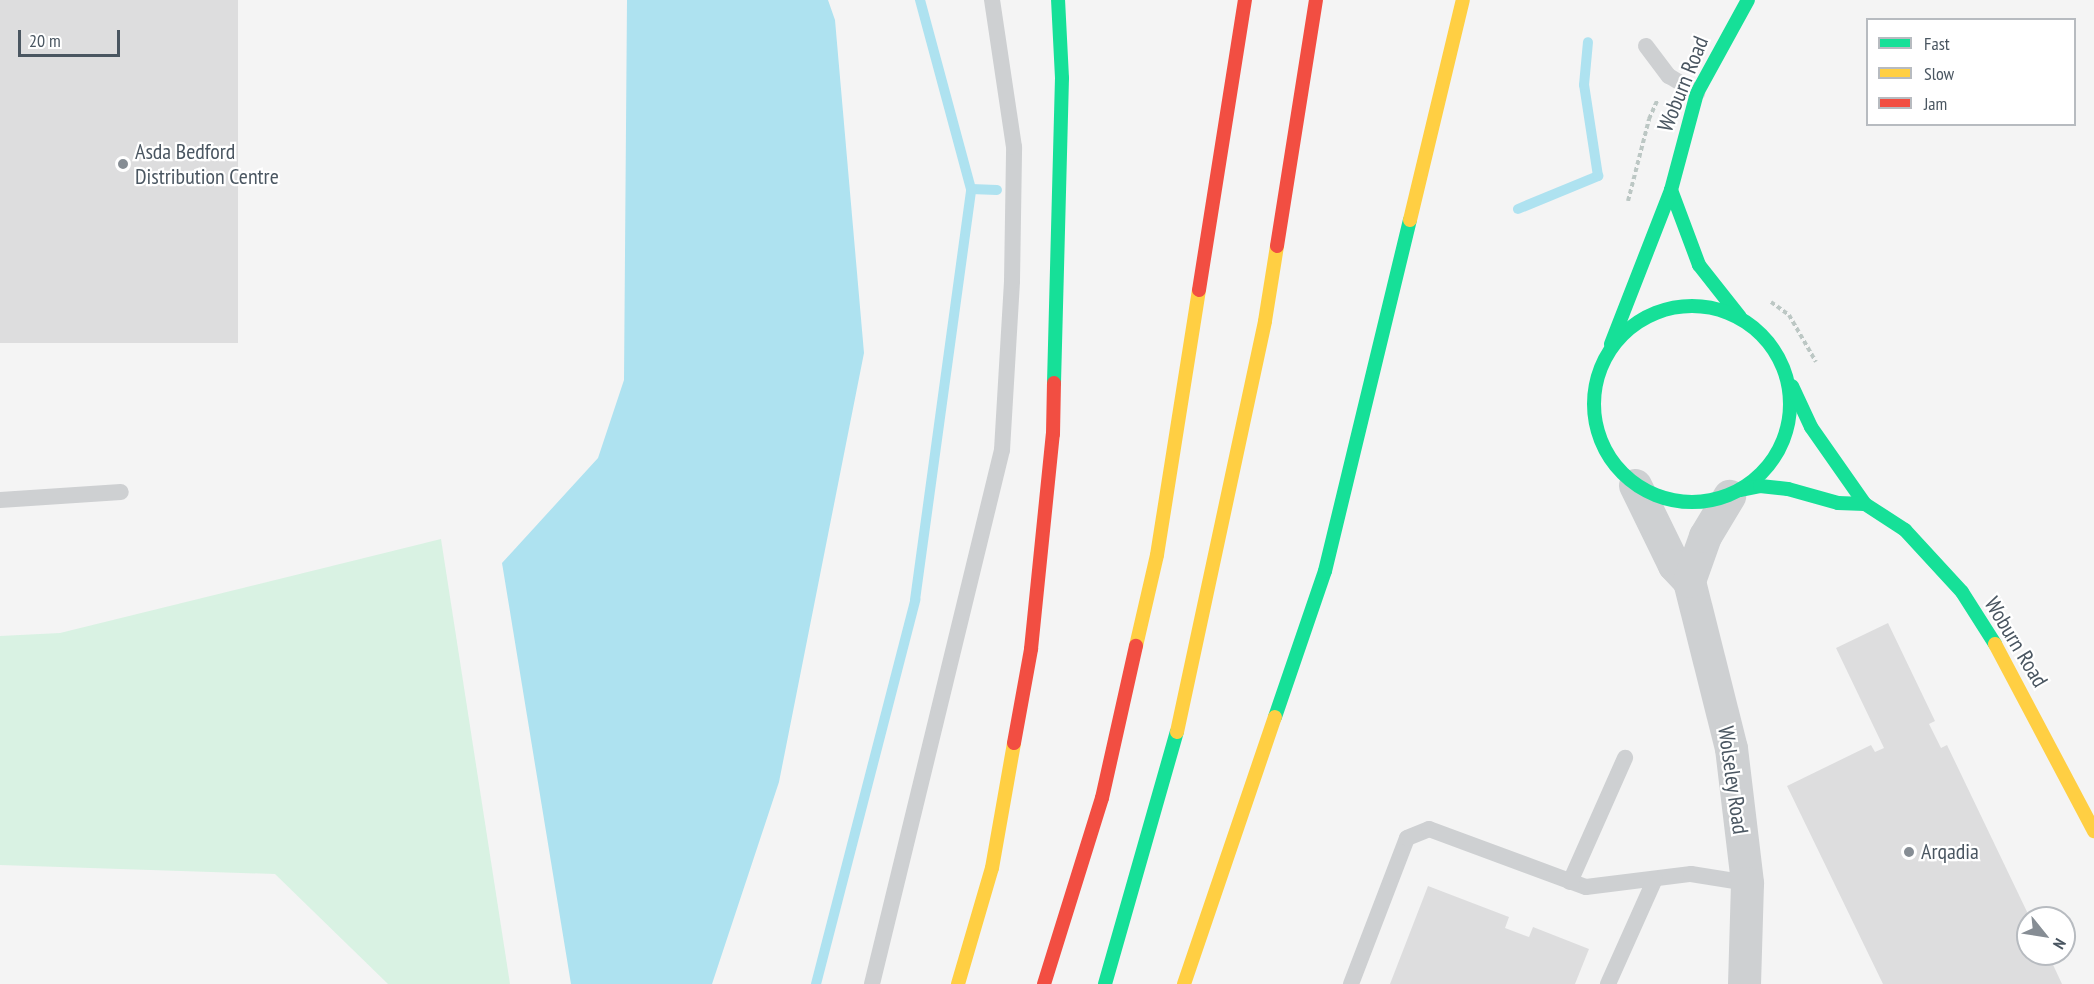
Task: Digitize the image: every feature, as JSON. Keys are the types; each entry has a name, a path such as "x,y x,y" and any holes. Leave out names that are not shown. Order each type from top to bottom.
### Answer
{"main road":[{"path":"958,984 992,868 1031,649 1053,434 1062,78 1058,0"},
{"path":"1044,984 1102,798 1157,555 1245,0"},
{"path":"1105,984 1173,752 1265,321 1316,0"},
{"path":"1184,984 1325,571 1463,0"},
{"name":"Woburn Road","path":"1610,349 1671,190 1697,93 1748,0"},
{"path":"1671,190 1699,265 1740,317 1760,332 1776,352 1787,376 1791,409 1784,441 1767,469 1735,493 1705,502 1681,502 1635,485 1613,464 1598,437 1594,397 1597,376 1610,349 1630,327 1655,312 1673,308 1712,307 1740,317"},
{"name":"Woburn Road","path":"1787,376 1812,427 1865,504 1905,530 1962,592 2008,664 2093,824"},
{"name":"Woburn Road","path":"1735,493 1760,486 1788,489 1838,503 1865,504"}],"street":[{"name":"Wolseley Road","path":"1635,485 1674,566 1689,581 1731,747 1747,883 1744,984"},
{"path":"1689,581 1705,536 1735,493"}],"lane":[{"path":"872,984 1002,450 1012,281 1014,147 992,0"},
{"path":"1646,46 1669,76 1697,93"},
{"path":"0,500 121,492"},
{"path":"1570,882 1625,758"},
{"path":"1351,984 1407,838 1429,828 1586,887 1691,874 1747,883"},
{"path":"1608,984 1655,879"}],"green space":[{"path":"441,539 510,984 388,984 275,874 0,865 0,636 60,633"}],"water":[{"path":"627,0 828,0 835,20 864,353 779,782 712,984 571,984 502,563 598,458 624,380"}],"building":[{"name":"Asda Bedford Distribution Centre","path":"0,0 238,0 238,343 0,343"},
{"name":"Arqadia","path":"1888,623 1935,721 1929,724 1941,748 1947,745 2024,906 2016,906 2016,966 2054,966 2062,984 1883,984 1787,786 1871,745 1875,752 1884,748 1836,648"},
{"path":"1428,886 1509,917 1505,928 1529,937 1533,927 1589,949 1575,984 1390,984"}],"waterway":[{"path":"816,984 915,600 971,189 920,0"},
{"path":"1518,209 1598,176 1584,85 1588,42"},
{"path":"971,189 997,190"}],"traffic: fast":[{"path":"1054,383 1062,78 1058,0"},
{"path":"1611,344 1671,190 1697,93 1748,0"},
{"path":"1671,190 1699,265 1740,317"},
{"path":"1275,717 1325,571 1410,220"},
{"path":"1682,306 1702,306 1730,313 1747,322 1762,334 1774,349 1783,366 1790,394 1790,404 1790,414 1783,442 1774,459 1762,474 1747,486 1730,495 1702,502 1682,502 1654,495 1637,486 1622,474 1610,459 1601,442 1594,414 1594,394 1601,366 1610,349 1622,334 1637,322 1654,313 1682,306"},
{"path":"1792,386 1811,427 1865,504 1905,530 1962,592 1995,644"},
{"path":"1741,490 1760,486 1788,489 1838,503 1865,504"},
{"path":"1105,984 1177,732"}],"traffic: slow":[{"path":"1410,220 1463,0"},
{"path":"1177,732 1265,321 1277,246"},
{"path":"1136,646 1157,555 1199,290"},
{"path":"1995,644 2094,831"},
{"path":"1184,984 1275,717"},
{"path":"958,984 992,868 1014,743"}],"traffic: jam":[{"path":"1199,290 1245,0"},
{"path":"1277,246 1316,0"},
{"path":"1014,743 1031,649 1053,434 1054,383"},
{"path":"1044,984 1102,798 1136,646"}],"place":[{"name":"Asda Bedford Distribution Centre","path":"123,164"},
{"name":"Arqadia","path":"1909,852"}]}
